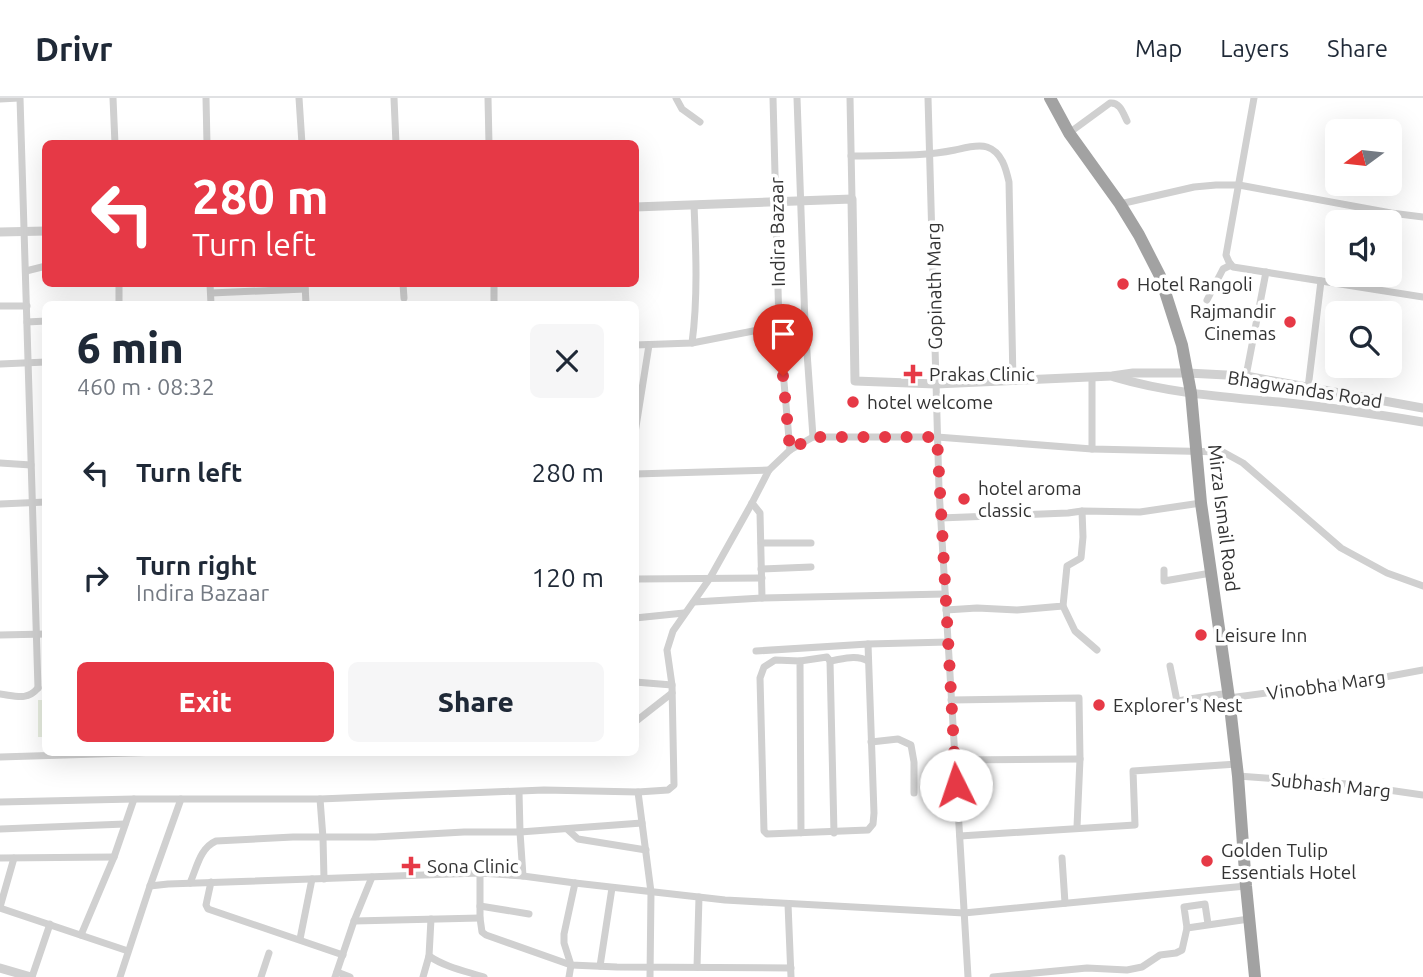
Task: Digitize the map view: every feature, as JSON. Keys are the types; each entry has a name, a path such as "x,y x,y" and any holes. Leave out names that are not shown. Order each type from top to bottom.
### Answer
{"highway":[{"name":"Mirza Ismail Road","path":"1050,98 1069,133 1139,235 1160,276 1182,345 1191,393 1201,503 1229,696 1255,977"}],"street":[{"path":"0,99 20,98 32,504 42,689 26,696 0,694"},
{"path":"113,98 115,140"},
{"path":"206,98 207,140"},
{"path":"299,98 302,140"},
{"path":"394,98 396,140"},
{"path":"488,98 489,140"},
{"path":"676,98 682,109 700,122"},
{"name":"Indira Bazaar","path":"773,98 779,326 790,450"},
{"path":"797,98 805,324 813,437"},
{"path":"639,207 852,199 850,98"},
{"name":"Gopinath Marg","path":"928,98 940,518 968,977"},
{"path":"1231,265 1226,255 1254,98"},
{"path":"1069,133 1110,103 1119,105 1127,121"},
{"path":"851,156 930,155 985,146 995,152 1004,164 1009,182 1013,381"},
{"path":"1120,204 1194,187 1240,186 1423,217"},
{"name":"Bhagwandas Road","path":"852,199 855,381 936,384 1133,373 1187,373 1246,376 1423,408"},
{"path":"692,343 695,325 696,260 694,205"},
{"path":"0,232 42,231"},
{"path":"1207,300 1223,269 1231,265 1423,297"},
{"path":"26,271 42,267"},
{"path":"1246,376 1266,272"},
{"path":"1308,388 1321,281"},
{"path":"210,287 211,301"},
{"path":"211,293 292,287"},
{"path":"403,287 404,298"},
{"path":"0,306 27,306"},
{"path":"27,322 42,321"},
{"path":"639,345 692,343 779,326 805,324"},
{"path":"639,408 649,345"},
{"path":"0,364 42,362"},
{"name":"Bhagwandas Road","path":"1112,376 1143,386 1350,410 1423,422"},
{"path":"1092,377 1092,450"},
{"path":"0,802 320,799 544,790 668,790 674,785 672,689 667,650 673,631 710,578 769,470 790,450 813,437 937,437 1092,450 1223,452 1243,463 1340,548 1387,573 1423,586"},
{"path":"0,463 32,465"},
{"path":"639,474 769,470"},
{"path":"0,505 42,503"},
{"path":"752,503 760,513 762,598"},
{"path":"940,518 1082,511 1140,512 1201,503"},
{"path":"1082,511 1081,558 1067,566 1063,606 1075,631 1097,650"},
{"path":"761,544 811,543"},
{"path":"639,579 710,578 811,567"},
{"path":"1164,570 1164,581 1211,573"},
{"path":"694,602 945,594"},
{"path":"946,610 1017,610 1063,606"},
{"path":"639,618 684,613"},
{"path":"0,635 41,634"},
{"path":"756,651 948,642"},
{"path":"834,833 830,661 827,657 800,661 775,660 764,667 760,678 764,831 767,834 834,833 868,830 873,824 874,813 868,644"},
{"path":"830,661 852,657 868,661"},
{"path":"800,661 801,833"},
{"name":"Vinobha Marg","path":"1170,666 1177,701 1385,677 1423,670"},
{"path":"639,683 672,689"},
{"path":"639,718 672,689"},
{"path":"951,700 1079,698 1077,828 960,836"},
{"path":"871,742 898,739 911,745 914,793"},
{"path":"0,757 42,756"},
{"path":"954,760 1080,759"},
{"name":"Subhash Marg","path":"1077,828 1135,825 1133,771 1237,770 1423,795"},
{"path":"519,792 523,876"},
{"path":"638,792 651,892 650,977"},
{"path":"81,934 114,857 134,799"},
{"path":"120,977 181,799"},
{"path":"320,799 324,879"},
{"path":"190,883 203,851 216,841 520,832 642,823"},
{"path":"0,829 125,824"},
{"path":"567,829 578,839 646,850"},
{"path":"0,858 114,857"},
{"path":"14,858 0,908 128,951"},
{"path":"1062,858 1065,903"},
{"path":"150,886 480,873 699,897 964,913 1246,886"},
{"path":"480,873 482,932 571,965 791,968"},
{"path":"350,977 336,975 372,877"},
{"path":"300,939 313,878"},
{"path":"211,882 206,905 208,909 343,955"},
{"path":"569,977 571,965 564,934 575,883"},
{"path":"600,967 612,888"},
{"path":"697,967 699,897"},
{"path":"788,904 790,977"},
{"path":"993,977 1050,974 1087,968 1116,974 1142,967 1160,956 1182,950 1187,928 1184,907 1205,904 1208,924"},
{"path":"480,906 529,914"},
{"path":"354,921 480,918"},
{"path":"423,977 429,956 431,919"},
{"path":"1187,928 1249,919"},
{"path":"0,968 31,977 50,924"},
{"path":"261,977 269,953"},
{"path":"429,956 449,966 484,977"},
{"path":"1142,967 1143,977"}],"shaded area":[{"path":"38,700 42,700 42,737 38,737"}],"place":[{"name":"Hotel Rangoli","path":"1123,284"},
{"name":"Rajmandir Cinemas","path":"1290,322"},
{"name":"Prakas Clinic","path":"913,374"},
{"name":"hotel welcome","path":"853,402"},
{"name":"hotel aroma classic","path":"964,499"},
{"name":"Leisure Inn","path":"1201,635"},
{"name":"Explorer's Nest","path":"1099,705"},
{"name":"Golden Tulip Essentials Hotel","path":"1207,861"},
{"name":"Sona Clinic","path":"411,866"}],"route":[{"path":"783,376 790,450 813,437 937,437 956,785"}]}
